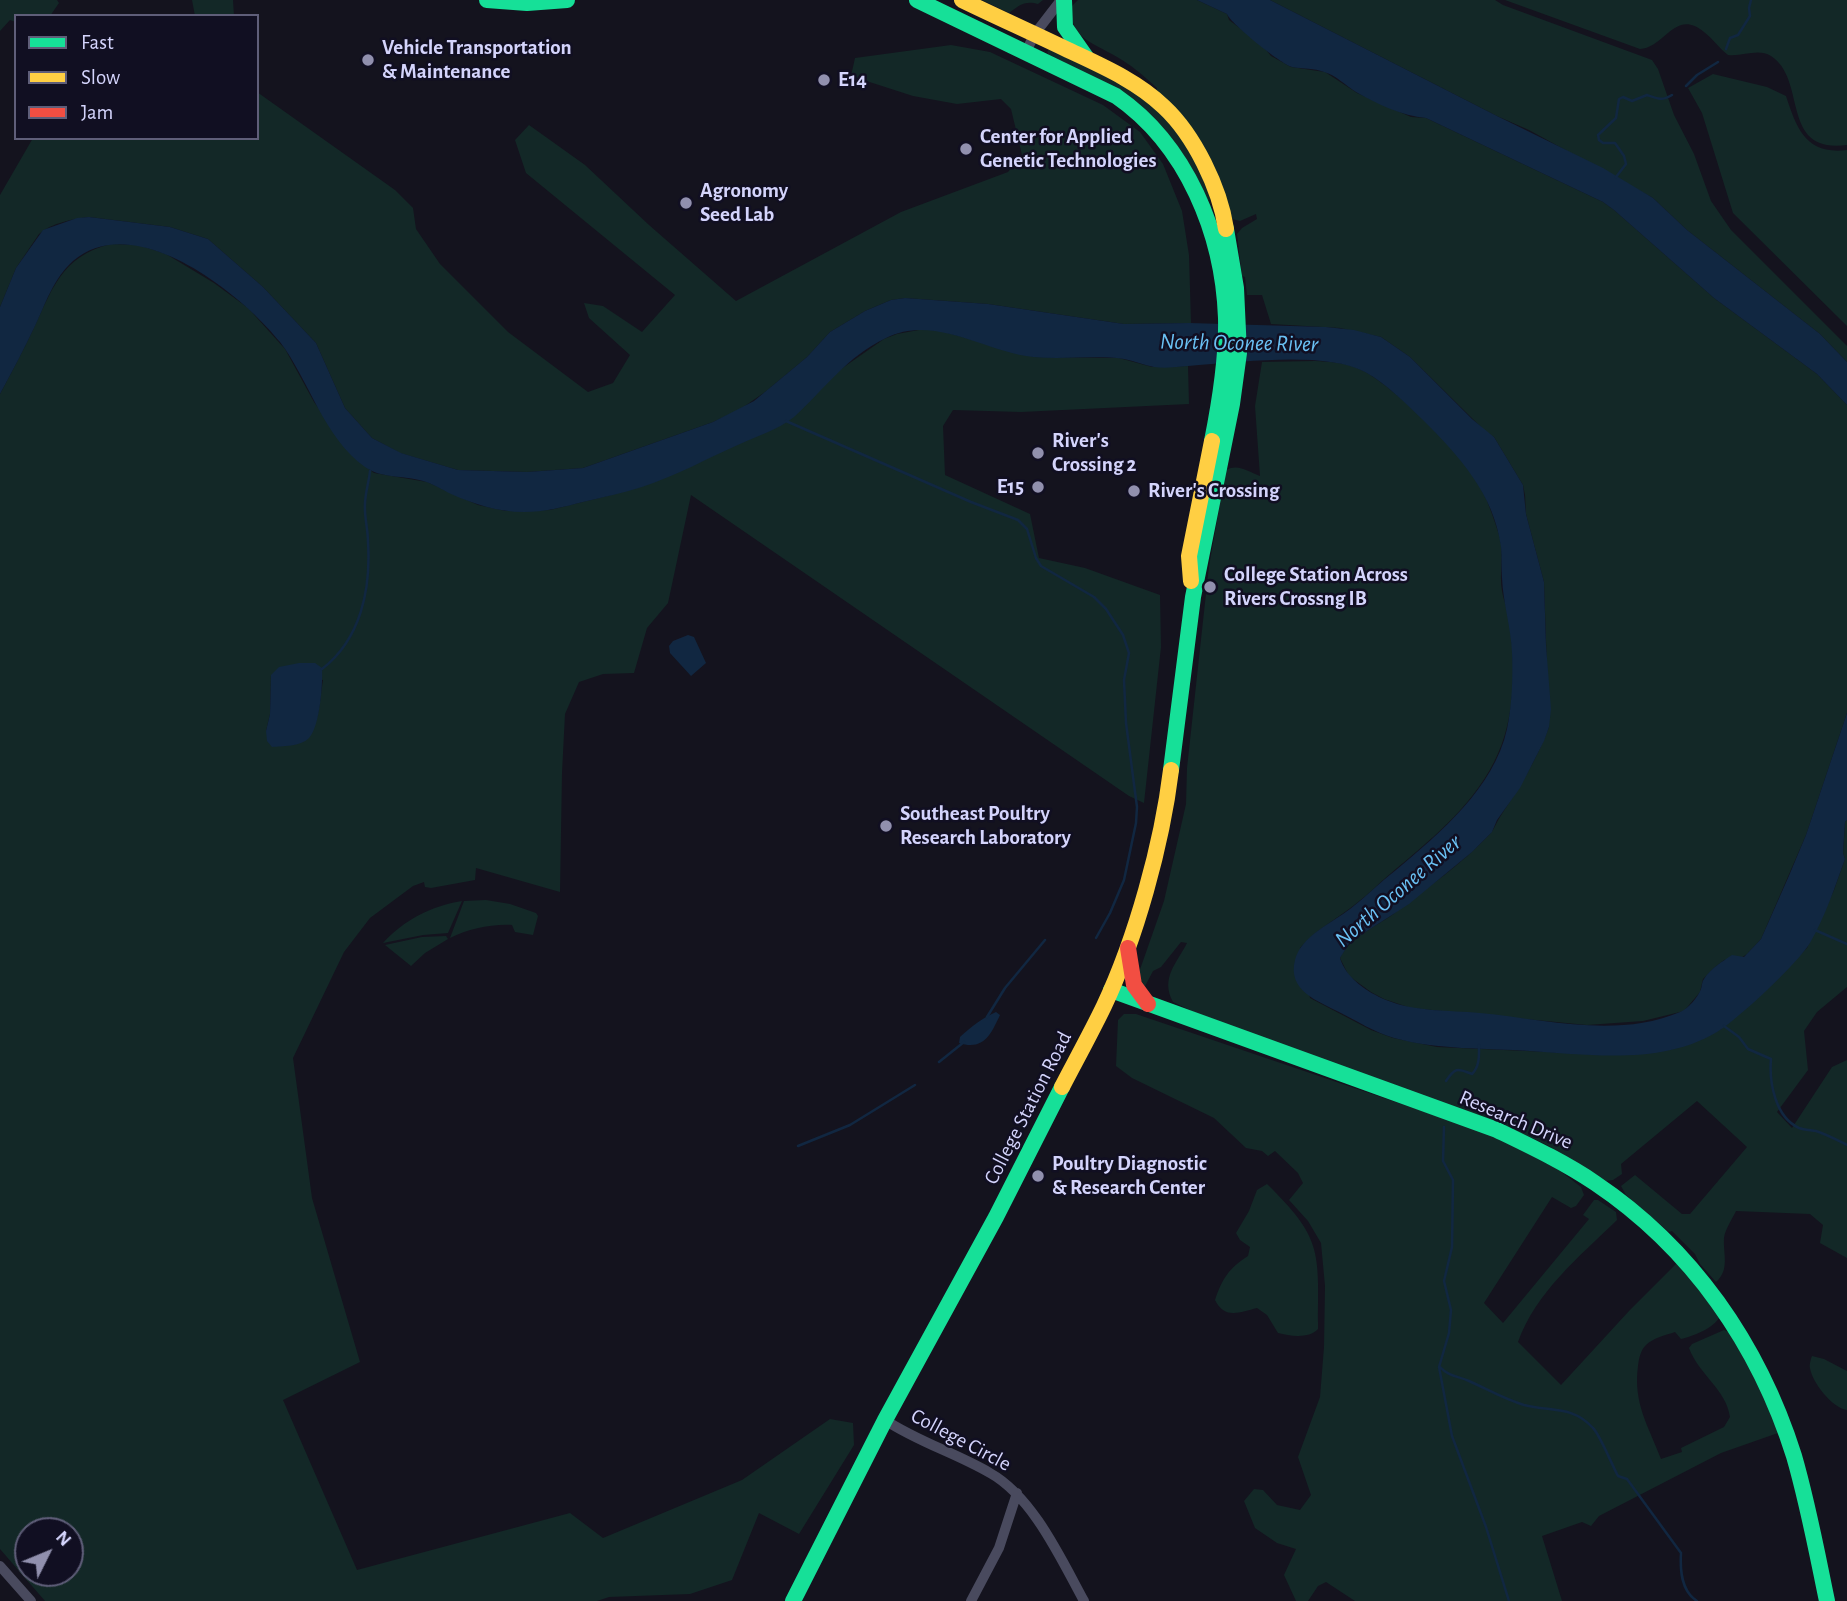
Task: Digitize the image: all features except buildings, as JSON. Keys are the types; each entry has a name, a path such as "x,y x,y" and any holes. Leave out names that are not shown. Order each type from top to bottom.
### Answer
{"main road":[{"path":"487,0 527,4 567,0"},
{"name":"College Station Road","path":"918,0 1116,96 1135,108 1163,135 1187,171 1230,288"},
{"name":"College Station Road","path":"793,1601 885,1420 996,1217 1111,990 1128,946 1159,843 1166,810 1193,597 1189,556 1225,404 1225,347 1230,288 1224,214 1204,163 1193,144 1166,108 1147,92 1113,71 962,0"},
{"path":"1063,0 1066,30 1087,59"},
{"path":"1128,946 1134,985 1147,1004"},
{"name":"Research Drive","path":"1111,990 1497,1130 1552,1155 1586,1175 1636,1211 1711,1290 1757,1364 1783,1424 1799,1472 1827,1601"}],"street":[{"path":"1026,52 1034,35 1063,0"},
{"name":"College Circle","path":"885,1420 905,1433 991,1473 1017,1493 1055,1549 1084,1601"},
{"path":"971,1601 999,1548 1017,1493"},
{"path":"0,1566 31,1601"}],"green space":[{"path":"0,0 57,0 59,3 51,14 14,14 14,21 10,20 0,31"},
{"path":"192,0 233,0 234,14 195,14"},
{"path":"982,0 1043,0 1038,4 1022,4 1009,13"},
{"path":"1078,0 1197,0 1227,14 1229,20 1262,45 1271,56 1291,67 1325,72 1357,93 1411,117 1426,118 1603,202 1714,298 1817,374 1847,405 1847,713 1806,835 1761,939 1741,958 1724,960 1715,967 1703,979 1700,992 1684,1011 1643,1021 1587,1025 1411,1008 1384,999 1349,976 1340,958 1351,943 1444,875 1491,833 1527,773 1549,727 1544,582 1526,514 1523,485 1494,437 1410,357 1381,337 1340,328 1271,324 1262,295 1247,295 1245,277 1242,276 1237,234 1257,219 1256,214 1240,221 1232,219 1220,181 1204,149 1183,120 1156,91 1157,88 1127,63 1080,35 1075,28 1070,8"},
{"path":"1270,0 1495,0 1652,60 1658,69 1674,115 1694,154 1711,201 1731,230 1847,346 1847,362 1820,334 1687,230 1653,198 1529,130"},
{"path":"1505,0 1847,0 1847,145 1826,145 1812,138 1797,113 1789,81 1782,67 1771,56 1755,53 1728,55 1704,32 1685,24 1670,31 1649,47 1640,49"},
{"path":"951,45 990,52 1103,105 1140,132 1163,164 1182,211 1189,255 1191,323 1124,324 988,304 905,298 891,300 865,311 830,332 807,357 739,410 713,422 583,468 527,472 458,470 400,453 372,438 345,408 316,343 263,287 208,239 170,227 89,217 56,224 39,234 16,268 0,307 0,195 32,140 259,140 259,93 395,190 413,208 416,229 440,264 508,332 588,392 613,383 630,355 589,318 584,303 603,306 642,332 675,295 526,173 515,140 529,125 585,165 736,301 901,212 1008,172 1022,155 1011,109 1001,99 957,104 913,96 851,76 855,58"},
{"path":"1049,49 1128,88 1162,114 1190,149 1211,199 1205,202 1183,154 1050,57 1047,52"},
{"path":"1713,74 1767,87 1786,96 1806,138 1822,148 1833,151 1847,150 1847,326 1733,213 1702,113 1688,88"},
{"path":"111,244 139,245 166,254 214,283 248,308 285,349 314,402 352,455 374,473 427,482 478,505 506,511 550,510 611,495 834,374 884,339 897,334 924,329 941,331 1035,357 1119,358 1152,367 1188,366 1189,404 1021,412 953,410 943,426 945,475 1030,514 1039,558 1085,568 1160,595 1161,647 1144,803 1129,796 691,495 668,603 647,628 634,673 603,674 579,682 565,714 560,892 476,868 475,880 431,888 425,887 424,882 413,886 370,918 344,952 293,1058 312,1198 360,1362 283,1400 357,1570 570,1513 603,1538 742,1480 830,1419 853,1423 854,1445 799,1534 759,1513 732,1580 690,1594 609,1597 597,1601 45,1601 33,1587 84,1587 84,1517 14,1517 14,1565 0,1549 0,394 60,277 80,257","holes":["271,675 323,680 317,719 309,735 293,745 266,731 270,714"]},
{"path":"1315,361 1352,366 1386,386 1439,434 1476,479 1500,538 1501,585 1511,630 1513,688 1502,745 1473,795 1434,836 1362,899 1320,929 1300,948 1310,998 1371,1030 1393,1038 1437,1047 1616,1055 1672,1049 1721,1029 1807,948 1845,859 1843,853 1847,820 1847,987 1817,1012 1804,1031 1808,1070 1777,1112 1792,1128 1832,1067 1847,1060 1847,1258 1820,1243 1823,1225 1810,1214 1736,1211 1725,1235 1724,1267 1716,1282 1695,1254 1672,1231 1669,1232 1626,1195 1621,1186 1635,1175 1682,1214 1690,1214 1747,1147 1697,1101 1621,1164 1622,1174 1606,1181 1545,1144 1505,1126 1196,1013 1173,1002 1169,993 1169,978 1187,943 1181,942 1161,967 1153,971 1143,990 1137,978 1164,901 1186,804 1187,768 1209,566 1226,470 1239,468 1260,476 1255,406 1262,362"},
{"path":"486,900 510,904 536,913 538,916 533,935 515,932 512,925 504,925 480,928 450,938 464,901"},
{"path":"462,901 448,933 383,943 400,927 419,915"},
{"path":"446,936 448,939 425,953 411,966 385,945 422,937"},
{"path":"1124,1014 1136,1014 1490,1134 1546,1160 1581,1187 1584,1195 1576,1206 1571,1208 1552,1197 1484,1303 1503,1323 1589,1219 1583,1215 1594,1200 1598,1200 1616,1212 1617,1220 1547,1291 1518,1342 1561,1385 1678,1262 1719,1318 1707,1329 1691,1336 1681,1339 1675,1332 1656,1339 1641,1352 1637,1379 1640,1403 1661,1459 1682,1452 1681,1448 1724,1427 1730,1417 1723,1398 1693,1358 1689,1348 1692,1344 1724,1330 1731,1333 1761,1383 1778,1433 1721,1453 1599,1516 1591,1526 1582,1522 1542,1536 1562,1601 1355,1601 1326,1582 1318,1586 1308,1601 1296,1601 1284,1575 1296,1549 1277,1543 1255,1528 1244,1501 1254,1489 1263,1490 1277,1505 1300,1510 1311,1495 1298,1457 1320,1397 1325,1286 1321,1243 1308,1221 1289,1200 1303,1183 1298,1173 1275,1151 1268,1156 1262,1151 1246,1148 1214,1118 1132,1078 1116,1066 1118,1020"},
{"path":"1267,1184 1298,1218 1313,1246 1317,1261 1318,1329 1310,1334 1294,1336 1278,1333 1267,1315 1257,1308 1233,1313 1223,1310 1215,1300 1227,1275 1248,1256 1250,1247 1240,1240 1236,1233 1257,1190"},
{"path":"1812,1356 1847,1371 1847,1410 1835,1405 1819,1387 1810,1367"}],"water":[{"path":"1197,0 1270,0 1603,168 1653,198 1687,230 1820,334 1847,362 1847,405 1817,374 1714,298 1603,202 1426,118 1408,115 1381,105 1328,73 1292,67 1268,52 1227,14"},
{"name":"North Oconee River","path":"89,217 170,227 208,239 263,287 316,343 345,408 372,438 401,453 458,470 527,472 583,468 713,422 754,401 807,357 830,332 865,311 891,300 905,298 988,304 1124,324 1326,327 1381,337 1410,357 1472,419 1494,437 1523,485 1526,514 1544,582 1551,709 1544,741 1520,788 1497,820 1492,832 1409,904 1350,942 1340,958 1347,972 1358,984 1379,997 1420,1009 1606,1026 1656,1020 1683,1010 1695,999 1703,980 1713,969 1732,955 1744,957 1761,939 1806,835 1847,713 1845,859 1829,902 1803,952 1744,1011 1723,1028 1701,1040 1654,1053 1604,1056 1445,1047 1411,1042 1373,1030 1306,994 1296,980 1294,971 1298,951 1310,937 1362,900 1430,841 1463,808 1490,771 1507,729 1510,710 1511,643 1503,587 1501,547 1491,510 1462,462 1395,394 1365,372 1329,362 1307,360 1261,360 1165,368 1113,358 1033,357 941,332 904,332 886,338 859,354 788,421 680,472 635,489 561,507 531,512 504,511 468,501 426,482 386,475 365,467 338,441 290,357 262,322 213,281 185,263 155,250 126,244 98,247 73,261 55,283 0,394 0,307 16,268 43,230 77,218"},
{"path":"688,635 694,637 706,663 691,676 670,653 669,646 673,641"},
{"path":"315,663 322,668 316,724 305,741 272,747 267,741 266,731 270,714 271,675 279,667"},
{"path":"996,1012 1000,1015 986,1039 975,1045 959,1043 960,1037 968,1030"}],"waterway":[{"path":"1726,49 1730,38 1738,35 1750,16 1751,0"},
{"path":"1686,86 1697,75 1718,62"},
{"path":"1616,177 1626,164 1624,156 1615,143 1603,143 1598,135 1616,118 1619,99 1623,97 1632,101 1647,95 1663,99 1672,95"},
{"path":"786,421 1018,520 1027,529 1041,566 1094,597 1106,609 1123,635 1129,653 1124,680 1126,723 1137,807 1136,823 1124,880 1096,938"},
{"path":"322,669 346,643 361,612 368,577 365,504 370,471"},
{"path":"1815,930 1847,944"},
{"path":"987,1017 1005,988 1045,940"},
{"path":"1724,1026 1739,1037 1748,1049 1771,1059 1775,1098 1784,1116 1791,1123 1847,1145"},
{"path":"939,1062 964,1042"},
{"path":"1446,1081 1458,1070 1472,1074 1475,1071 1479,1045"},
{"path":"798,1146 850,1125 915,1085"},
{"path":"1444,1127 1443,1161 1453,1180 1452,1247 1444,1281 1451,1310 1449,1333 1439,1367 1452,1436 1486,1527 1509,1601"},
{"path":"1440,1367 1450,1375 1517,1403 1569,1412 1593,1428 1618,1476 1627,1479 1681,1553 1681,1573 1685,1586 1697,1601"}],"traffic: fast":[{"path":"487,0 527,3 567,0"},
{"path":"917,0 1116,96 1141,116 1163,140 1181,166 1209,224 1223,286 1225,349 1212,441"},
{"path":"1064,0 1065,27 1086,57"},
{"path":"1171,770 1193,597 1232,404 1239,353 1236,288 1226,229"},
{"path":"1111,990 1497,1130 1571,1168 1630,1209 1662,1237 1718,1302 1762,1376 1794,1456 1827,1601"},
{"path":"793,1601 885,1420 996,1217 1062,1087"}],"traffic: slow":[{"path":"962,0 1106,68 1154,98 1186,132 1204,163 1218,197 1226,229"},
{"path":"1191,581 1189,556 1212,441"},
{"path":"1062,1087 1104,1006 1127,951 1154,859 1171,770"}],"traffic: jam":[{"path":"1128,948 1134,985 1148,1004"}],"place":[{"name":"Vehicle Transportation & Maintenance","path":"368,60"},
{"name":"E14","path":"824,80"},
{"name":"Center for Applied Genetic Technologies","path":"966,149"},
{"name":"Agronomy Seed Lab","path":"686,203"},
{"name":"River's Crossing 2","path":"1038,453"},
{"name":"E15","path":"1038,487"},
{"name":"River's Crossing","path":"1134,491"},
{"name":"College Station Across Rivers Crossng IB","path":"1210,587"},
{"name":"Southeast Poultry Research Laboratory","path":"886,826"},
{"name":"Poultry Diagnostic & Research Center","path":"1038,1176"}]}
